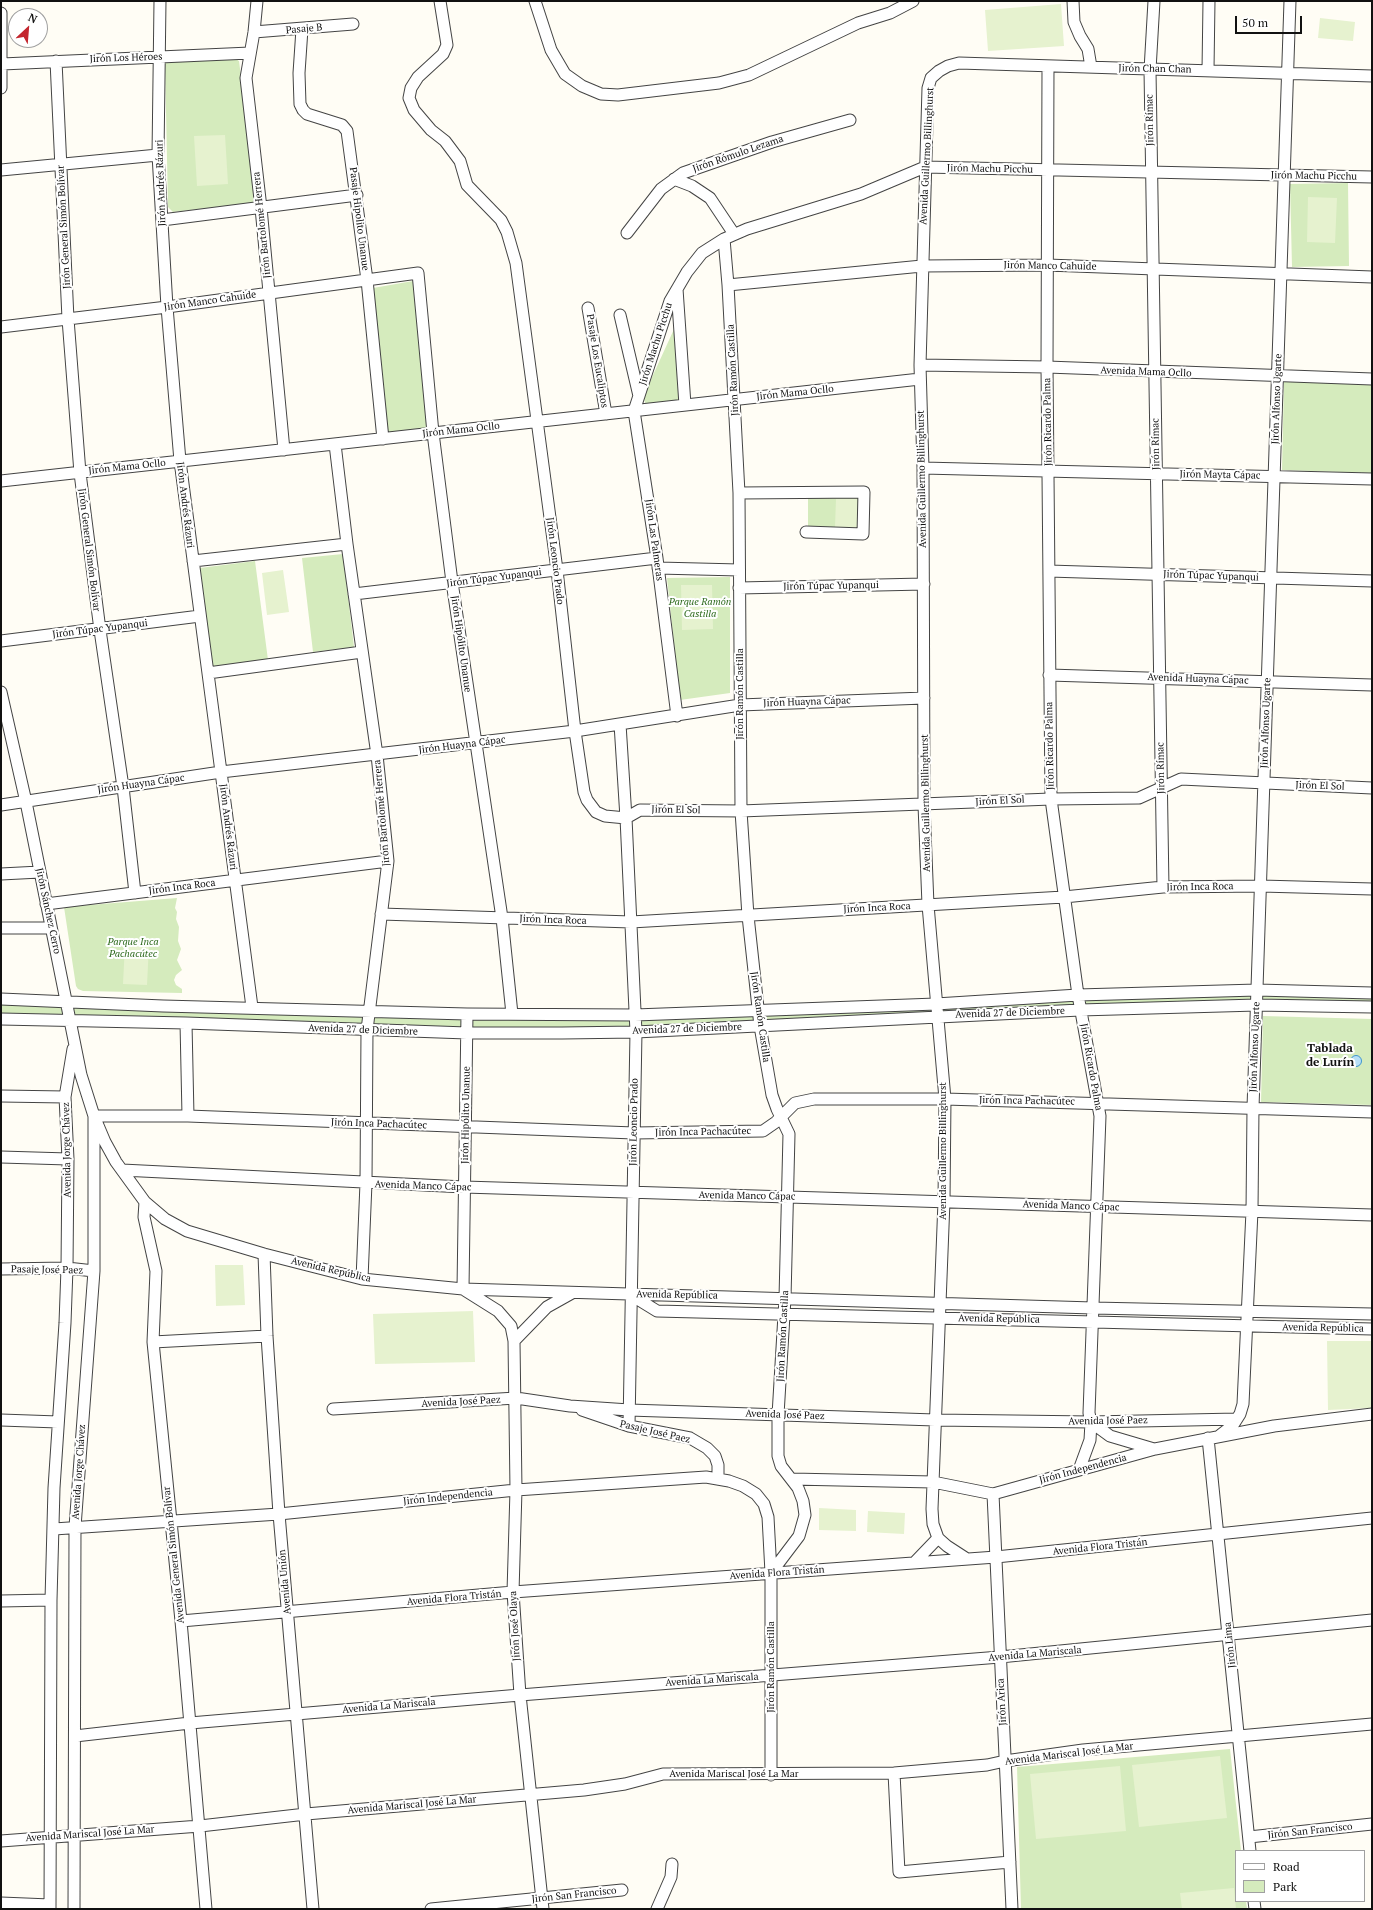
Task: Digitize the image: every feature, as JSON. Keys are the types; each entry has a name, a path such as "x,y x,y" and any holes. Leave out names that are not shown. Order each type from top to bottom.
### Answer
{"street":[{"name":"Jirón Andrés Rázuri","path":"160,1 158,156 167,307 180,461 252,1007"},
{"name":"Jirón Bartolomé Herrera","path":"257,1 254,32 246,78 261,208 284,450"},
{"name":"Jirón Leoncio Prado","path":"440,1 447,45 443,54 418,77 411,88 409,98 414,110 431,130 445,141 460,162 467,185 501,220 509,238 518,275 557,570 575,731 587,800 596,812 605,816 626,818"},
{"path":"535,1 551,50 565,74 582,86 601,94 618,95 718,83 749,75 858,23 890,13 913,1"},
{"name":"Jirón Rímac","path":"1154,1 1150,70 1151,172 1154,269 1163,887"},
{"path":"1208,70 1209,1"},
{"name":"Jirón Alfonso Ugarte","path":"1220,1436 1233,1425 1243,1404 1248,1311 1252,1211 1253,1108 1290,1"},
{"path":"1074,2 1074,22 1088,49 1090,67"},
{"path":"1,13 1,88"},
{"name":"Pasaje B","path":"254,32 353,24"},
{"name":"Pasaje Hipolito Unanue","path":"302,29 299,73 300,104 302,110 307,114 342,125 347,131 357,194 367,280 382,439"},
{"name":"Jirón Los Héroes","path":"2,64 250,53"},
{"name":"Jirón General Simón Bolívar","path":"56,61 68,319 80,473 100,630 124,787 135,893"},
{"name":"Jirón Chan Chan","path":"939,71 948,66 959,63 1372,76"},
{"name":"Jirón Ricardo Palma","path":"1048,66 1047,367 1051,799 1080,1010 1100,1116 1092,1308 1089,1414 1091,1422 1088,1446 1079,1470"},
{"name":"Avenida Guillermo Billinghurst","path":"938,1538 933,1524 933,1482 944,1201 945,1099 928,905 924,805 923,468 920,365 928,88 931,78 939,71"},
{"name":"Jirón Rómulo Lezama","path":"627,233 661,189 683,173 719,159 772,142 850,120"},
{"path":"1,170 158,156"},
{"name":"Jirón Machu Picchu","path":"634,411 670,302 687,272 702,253 729,236 861,194 925,167 1372,177"},
{"path":"674,180 692,186 710,198 729,236"},
{"path":"162,220 357,194"},
{"name":"Jirón Ramón Castilla","path":"729,236 728,285 739,493 741,811 748,916 760,1026 772,1096 788,1134 785,1298 778,1415 778,1456 781,1466 798,1488 803,1501 805,1516 803,1527 794,1544 771,1573 771,1775"},
{"name":"Jirón Manco Cahuide","path":"728,285 922,266 1047,265 1372,276"},
{"name":"Jirón Manco Cahuide","path":"1,327 269,294 418,273"},
{"name":"Jirón Hipólito Unanue","path":"418,273 433,433 452,582 502,918 512,1014"},
{"path":"677,289 685,405"},
{"name":"Pasaje Los Eucaliptos","path":"588,308 606,414"},
{"path":"620,315 639,398"},
{"name":"Avenida Mama Ocllo","path":"920,365 1047,367 1372,380"},
{"name":"Jirón Mama Ocllo","path":"1,481 920,379"},
{"name":"Jirón Las Palmeras","path":"634,411 658,563 677,716"},
{"name":"Jirón Bartolomé Herrera","path":"335,444 354,594 377,755 388,861 367,1030 366,1183 362,1279"},
{"name":"Jirón Mayta Cápac","path":"923,468 1372,479"},
{"path":"739,493 864,492 863,534 806,532"},
{"path":"193,561 348,544"},
{"name":"Jirón Túpac Yupanqui","path":"354,594 557,570 658,563 739,570"},
{"name":"Jirón Túpac Yupanqui","path":"1049,571 1372,581"},
{"name":"Jirón Túpac Yupanqui","path":"739,588 924,584"},
{"name":"Jirón Túpac Yupanqui","path":"1,641 100,630 200,616"},
{"path":"208,673 362,652"},
{"name":"Avenida Huayna Cápac","path":"1049,674 1372,684"},
{"name":"Jirón Sánchez Cerro","path":"1,692 26,802 70,1020"},
{"name":"Jirón Huayna Cápac","path":"1,805 221,772 575,731 740,705 924,698"},
{"name":"Jirón Leoncio Prado","path":"620,724 636,1032 630,1294 629,1426"},
{"name":"Jirón El Sol","path":"626,818 640,810 741,811 1051,799 1139,798 1181,780 1372,788"},
{"name":"Jirón Inca Roca","path":"46,904 388,861"},
{"path":"1,874 40,872"},
{"name":"Jirón Inca Roca","path":"382,914 631,922 1064,897 1163,887 1261,886 1372,889"},
{"path":"1,928 51,928"},
{"name":"Avenida 27 de Diciembre","path":"1,999 467,1014 635,1015 936,1004 1078,995 1257,990 1372,993"},
{"name":"Avenida 27 de Diciembre","path":"1,1019 186,1023 468,1033 562,1033 636,1032 1080,1010 1257,1005 1372,1007"},
{"name":"Jirón Hipólito Unanue","path":"463,1289 468,1033 467,1014"},
{"path":"562,1015 562,1033"},
{"name":"Avenida Jorge Chávez","path":"70,1020 81,1075 94,1116 94,1271 75,1527 74,1909"},
{"path":"186,1023 188,1116"},
{"name":"Avenida Jorge Chávez","path":"50,1907 51,1600 54,1488 66,1323 68,1159 66,1097 74,1038"},
{"path":"1,1096 66,1097"},
{"name":"Jirón Inca Pachacútec","path":"94,1116 188,1116 366,1124 634,1133 754,1132 770,1127 795,1103 808,1099 945,1099 1372,1112"},
{"name":"Avenida República","path":"94,1116 105,1142 122,1170 145,1202 165,1219 187,1231 264,1254 362,1279 463,1289 573,1293 940,1302 1092,1308 1372,1314"},
{"path":"1,1157 68,1159"},
{"name":"Avenida Manco Cápac","path":"122,1170 366,1183 633,1193 787,1196 1096,1207 1372,1214"},
{"name":"Avenida General Simón Bolívar","path":"145,1202 144,1217 156,1271 153,1342 181,1621 200,1826 206,1909"},
{"name":"Avenida Unión","path":"264,1254 267,1336 279,1514 298,1714 313,1909"},
{"name":"Pasaje José Paez","path":"1,1269 67,1268 94,1271"},
{"name":"Jirón José Olaya","path":"463,1289 498,1311 511,1326 514,1341 516,1398 516,1490 513,1592 520,1695 542,1904"},
{"path":"514,1341 547,1307 573,1293"},
{"name":"Avenida República","path":"630,1294 658,1311 1372,1329"},
{"path":"153,1342 267,1336"},
{"name":"Avenida José Paez","path":"333,1410 516,1398 570,1406 629,1410 935,1420 1091,1422 1237,1419"},
{"name":"Pasaje José Paez","path":"570,1406 629,1426 690,1438 707,1448 715,1456 718,1465 718,1478"},
{"name":"Jirón Independencia","path":"792,1479 933,1482 993,1494 1155,1449 1274,1426 1372,1414"},
{"path":"1,1420 58,1422"},
{"path":"1091,1422 1110,1436 1155,1449"},
{"name":"Jirón Lima","path":"1208,1438 1250,1850"},
{"name":"Jirón Independencia","path":"54,1529 279,1514 516,1490 694,1476 718,1478 743,1486 756,1494 764,1504 768,1517 771,1573"},
{"name":"Jirón Arica","path":"993,1494 1012,1909"},
{"name":"Avenida Flora Tristán","path":"181,1621 513,1592 996,1557 1372,1518"},
{"path":"914,1563 938,1538 947,1546 967,1559"},
{"path":"1,1601 51,1600"},
{"name":"Avenida La Mariscala","path":"75,1736 190,1723 1000,1657 1372,1620"},
{"name":"Avenida Mariscal José La Mar","path":"1,1841 50,1836 200,1826 306,1814 531,1795 613,1786 663,1774 771,1775 894,1773 987,1765 1005,1761 1084,1750 1372,1724"},
{"path":"894,1773 899,1872 1010,1862"},
{"name":"Jirón San Francisco","path":"1249,1837 1372,1824"},
{"path":"657,1909 671,1877 672,1864"},
{"name":"Jirón San Francisco","path":"431,1909 542,1904 622,1890"},
{"path":"1,1903 50,1907"}],"green space":[{"path":"1061,4 1064,46 988,51 985,10"},
{"path":"1320,18 1355,22 1353,41 1318,38"},
{"path":"234,58 239,61 256,196 255,200 252,203 173,212 168,207 165,62"},
{"path":"225,135 228,184 197,186 194,136"},
{"path":"1348,183 1349,266 1292,267 1290,184"},
{"path":"1308,197 1337,198 1335,243 1307,242"},
{"path":"413,281 429,428 387,433 373,288"},
{"path":"675,327 680,401 646,405 643,397"},
{"path":"1284,381 1372,384 1372,473 1282,470"},
{"path":"808,495 860,496 860,531 808,530"},
{"path":"836,499 857,499 857,528 835,527"},
{"path":"343,554 354,647 313,652 302,558"},
{"path":"255,561 268,660 213,667 200,568"},
{"path":"283,570 289,612 267,615 262,573"},
{"name":"Parque Ramón Castilla","path":"730,577 730,693 680,700 667,578"},
{"path":"681,585 712,585 713,629 682,630"},
{"name":"Parque Inca Pachacútec","path":"177,898 175,908 177,912 176,919 179,927 178,941 181,949 177,960 182,970 176,975 174,980 176,985 182,989 182,993 83,991 78,989 76,986 64,907"},
{"path":"125,944 149,945 147,985 123,984"},
{"path":"1253,993 1253,1002 1083,1006 1082,999"},
{"path":"1260,994 1372,997 1372,1003 1259,1002"},
{"path":"1075,998 1076,1007 940,1013 940,1006"},
{"path":"1,1001 64,1004 67,1018 1,1016"},
{"path":"71,1005 365,1013 364,1027 73,1017"},
{"path":"933,1006 933,1014 763,1023 763,1013"},
{"path":"756,1013 757,1024 639,1030 641,1018"},
{"path":"372,1014 633,1018 633,1030 370,1027"},
{"path":"1263,1016 1372,1019 1372,1105 1261,1102"},
{"path":"215,1265 243,1265 245,1305 216,1306"},
{"path":"473,1311 475,1362 375,1364 373,1314"},
{"path":"1327,1341 1372,1341 1372,1408 1328,1410"},
{"path":"819,1508 856,1510 856,1531 819,1530"},
{"path":"868,1511 905,1513 904,1534 867,1532"},
{"path":"1230,1749 1241,1850 1235,1850 1235,1902 1246,1902 1247,1909 1021,1909 1017,1767"},
{"path":"1220,1756 1227,1818 1139,1827 1132,1765"},
{"path":"1120,1766 1126,1831 1036,1839 1030,1774"},
{"path":"1234,1888 1236,1909 1182,1909 1180,1893"}],"water":[{"path":"1354,1056 1358,1056 1360,1057 1360,1065 1354,1066 1351,1063 1351,1059"}],"district":[{"name":"Tablada de Lurín","path":"1330,1056"}]}
